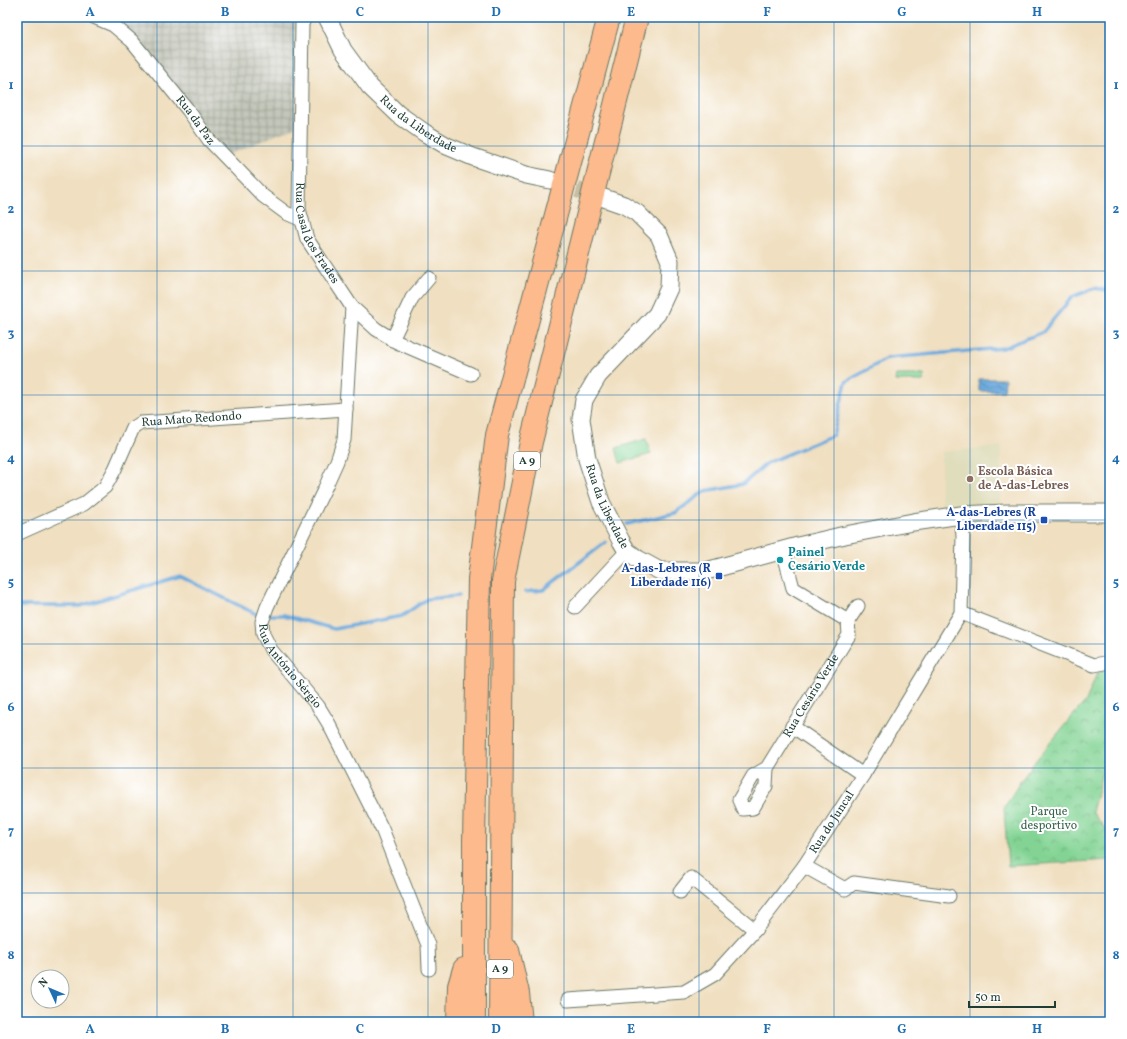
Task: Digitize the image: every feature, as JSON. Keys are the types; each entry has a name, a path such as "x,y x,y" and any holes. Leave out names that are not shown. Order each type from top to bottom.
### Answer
{"highway":[{"name":"A 9","path":"474,1022 474,841 479,579 497,435 609,17"},
{"name":"A 9","path":"500,1022 503,581 531,442 637,17"},
{"path":"500,916 518,993 521,1022"},
{"path":"458,1022 459,986 474,933"}],"street":[{"name":"Rua da Paz","path":"94,17 113,25 132,41 188,110 209,140 263,196 286,213 302,220"},
{"name":"Rua Casal dos Frades","path":"305,17 302,24 299,209 307,239 352,307 376,329 392,340 471,374"},
{"name":"Rua da Liberdade","path":"327,17 343,50 370,87 398,114 447,146 473,157 550,180"},
{"name":"Rua da Liberdade","path":"604,198 624,205 638,213 659,235 670,261 669,288 657,314 598,376 584,400 581,419 586,459 601,502 620,541 627,551 638,559 660,571 706,571 845,535 913,522 961,515 1110,512"},
{"path":"392,340 412,298 429,278"},
{"name":"Rua António Sérgio","path":"352,307 344,440 324,490 267,607 262,622 264,634 270,650 318,706 329,724 382,829 428,945 429,969"},
{"name":"Rua Mato Redondo","path":"17,534 84,504 105,487 115,469 133,428 141,423 346,409"},
{"name":"Rua do Juncal","path":"568,1000 684,992 715,974 755,930 804,866 863,775 961,613 963,536 961,515"},
{"path":"783,550 793,588 848,621"},
{"path":"575,607 627,551"},
{"name":"Rua Cesário Verde","path":"767,768 849,635 848,621 858,606"},
{"path":"961,613 1094,665 1110,662"},
{"path":"792,726 863,775"},
{"path":"804,866 845,889 854,883 949,896"},
{"path":"680,892 695,873 755,930"}],"shaded area":[{"path":"115,17 296,17 295,127 228,155 115,19"},
{"name":"Escola Básica de A-das-Lebres","path":"1001,446 1000,505 974,505 941,510 941,452"}],"green space":[{"path":"896,375 924,375 924,381 895,381"},
{"path":"646,439 651,454 620,463 616,448"},
{"name":"Parque desportivo","path":"1110,668 1110,721 1101,777 1092,812 1110,835 1110,860 1008,866 1004,808 1020,782 1037,759 1086,701 1097,673"}],"water":[{"path":"979,379 1005,379 1004,391 979,391"}],"waterway":[{"path":"627,524 675,513 705,491 743,484 767,463 833,435 846,382 888,358 1003,348 1043,332 1072,297 1095,288 1110,291"},
{"path":"525,592 543,590 606,542"},
{"path":"17,606 80,606 180,576 258,615"},
{"path":"269,615 284,615 334,629 402,616 427,599 458,596"}],"tunnel":[{"path":"553,182 604,198"}],"place":[{"name":"Escola Básica de A-das-Lebres","path":"970,479"},
{"name":"A-das-Lebres (R Liberdade 115)","path":"1044,520"},
{"name":"Painel Cesário Verde","path":"780,560"},
{"name":"A-das-Lebres (R Liberdade 116)","path":"719,576"}]}
